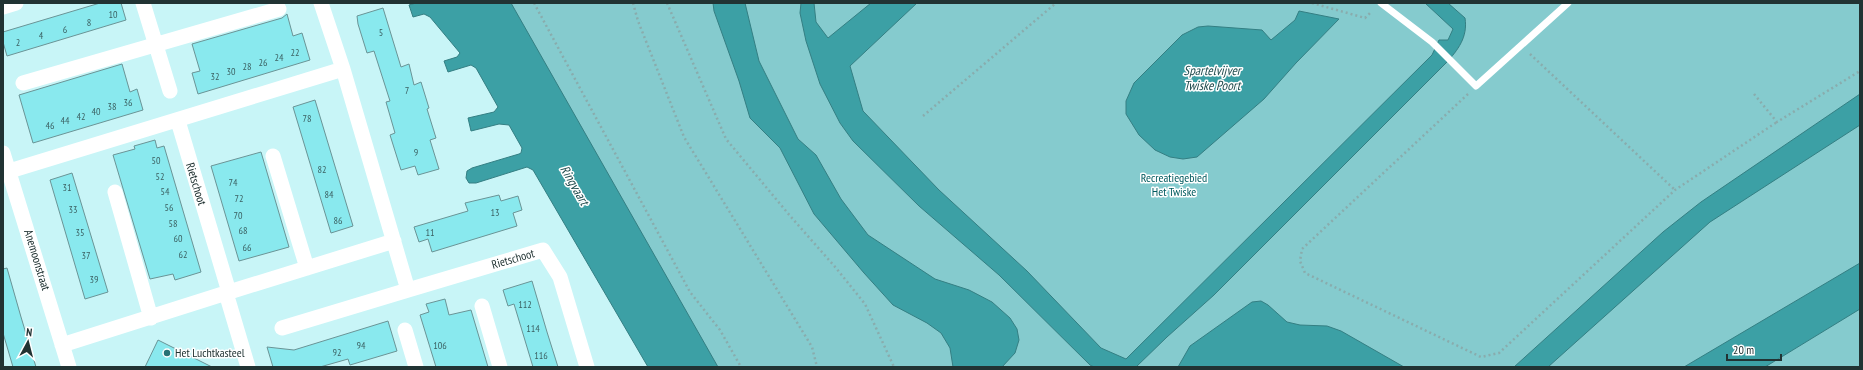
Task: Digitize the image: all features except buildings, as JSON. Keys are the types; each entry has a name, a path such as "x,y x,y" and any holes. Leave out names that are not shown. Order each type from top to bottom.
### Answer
{"street":[{"path":"3,7 16,3"},
{"path":"143,3 170,91"},
{"path":"321,3 343,70 408,290"},
{"path":"23,83 280,9"},
{"path":"6,173 343,70"},
{"name":"Rietschoot","path":"178,121 248,367"},
{"name":"Anemoonstraat","path":"3,153 6,173 69,367"},
{"path":"273,156 307,268"},
{"path":"115,192 151,318"},
{"path":"62,346 394,241"},
{"name":"Rietschoot","path":"282,328 543,250 560,277 588,367"},
{"path":"482,306 500,367"},
{"path":"404,330 416,367"}],"lane":[{"path":"1381,3 1432,42 1458,66 1476,86 1568,3"}],"path":[{"path":"534,3 690,292 720,330 741,367"},
{"path":"633,3 638,21 684,138 812,347 817,367"},
{"path":"667,3 726,139 790,217 866,304 894,367"},
{"path":"923,116 1056,3"},
{"path":"1312,3 1365,18 1374,8"},
{"path":"1521,46 1675,190"},
{"path":"1476,86 1302,249 1300,261 1305,273 1481,357 1499,353 1675,190 1777,122 1860,71"},
{"path":"1754,94 1777,122"}],"green space":[{"name":"Recreatiegebied Het Twiske","path":"488,3 1860,3 1860,367 695,367"}],"water":[{"name":"Ringvaart","path":"416,3 511,3 718,367 648,367 533,170 527,167 476,183 469,183 466,178 467,171 472,168 519,154 521,153 522,148 509,125 499,124 471,131 468,118 494,112 498,107 476,68 471,65 448,72 444,61 457,57 460,53 430,17 424,14 413,17 409,5"},
{"path":"713,3 745,3 759,61 798,139 816,155 841,199 868,235 935,279 969,290 992,302 1010,318 1017,329 1019,340 1015,353 1002,367 953,367 950,348 941,333 927,323 893,305 814,214 780,148 750,118 739,81 714,11"},
{"path":"801,3 814,3 816,22 828,38 871,3 917,3 850,66 863,111 939,190 1027,271 1101,348 1126,359 1432,55 1439,40 1448,40 1453,29 1425,3 1448,3 1465,18 1466,25 1461,43 1446,63 1214,295 1136,367 1094,367 1090,365 999,275 919,206 853,141 840,123 820,84 806,41 800,13"},
{"name":"Spartelvijver Twiske Poort","path":"1299,11 1339,19 1296,63 1264,99 1197,157 1183,159 1170,157 1155,150 1139,135 1126,114 1126,101 1134,83 1182,35 1198,27 1208,26 1262,30 1271,40 1295,20"},
{"path":"1860,94 1860,125 1710,222 1548,367 1514,367 1663,232 1701,202"},
{"path":"1860,263 1860,309 1765,367 1684,367"},
{"path":"1261,301 1268,305 1287,322 1300,325 1327,326 1341,331 1404,367 1178,367 1190,346 1252,302"}],"place":[{"name":"Het Luchtkasteel","path":"167,353"}]}
